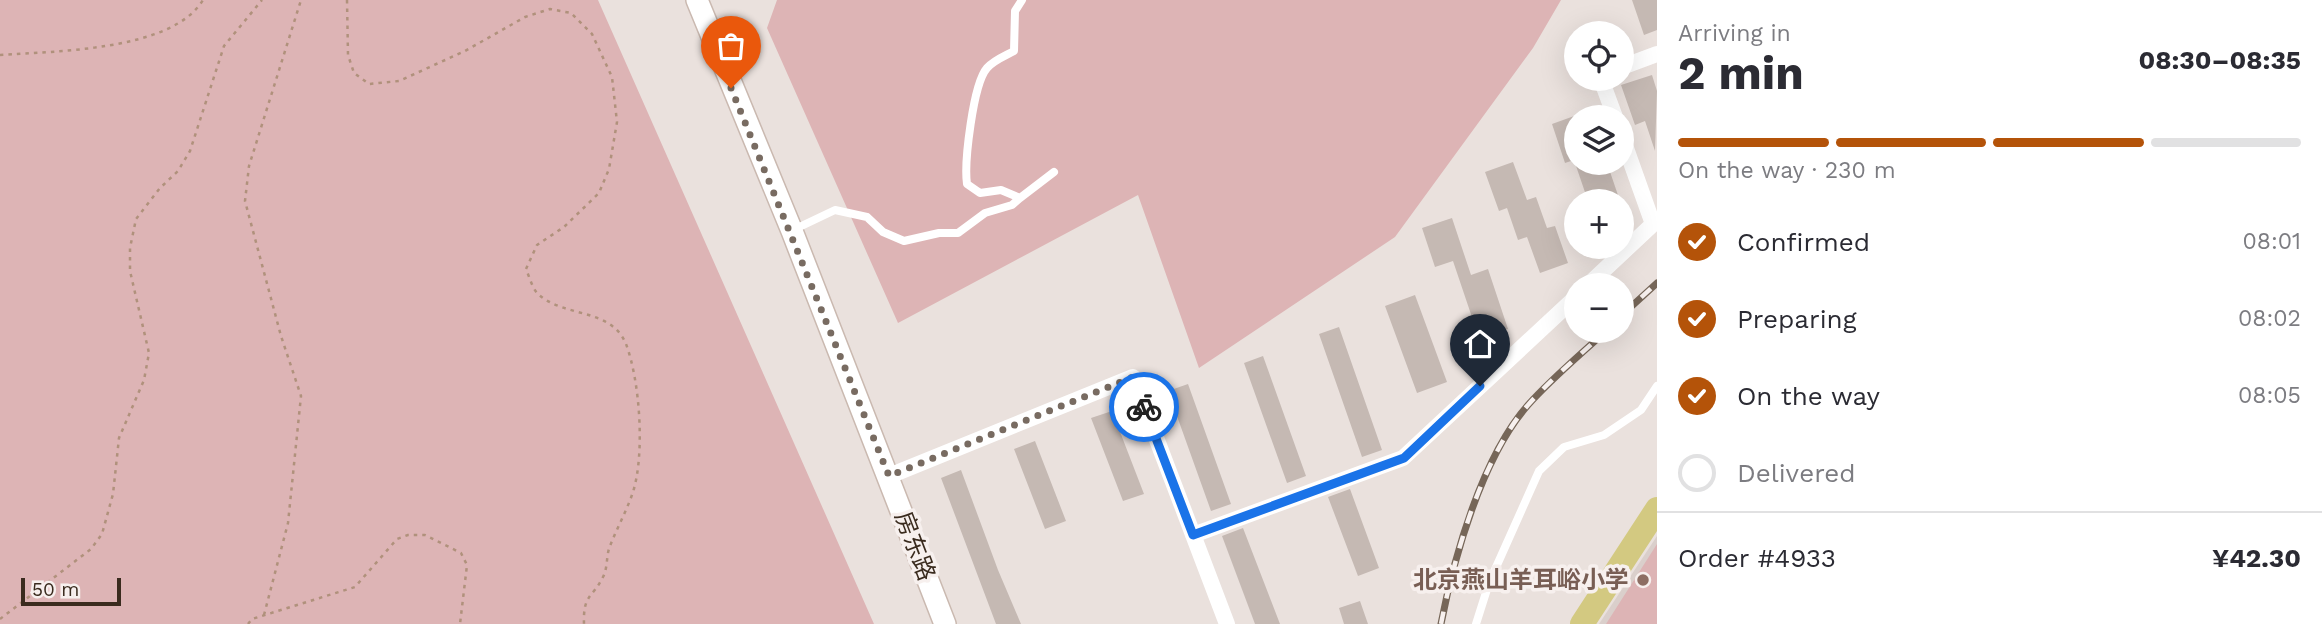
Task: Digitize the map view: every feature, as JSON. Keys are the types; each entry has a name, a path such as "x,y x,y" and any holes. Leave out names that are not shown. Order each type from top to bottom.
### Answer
{"main road":[{"name":"房东路","path":"697,0 792,231 945,624"}],"street":[{"path":"1634,63 1657,54"},
{"path":"1601,273 1654,224 1634,170"},
{"path":"1193,535 1404,458 1564,308"},
{"path":"889,476 1133,377 1227,624"}],"lane":[{"path":"1020,198 1001,190 980,193 967,184 965,168 968,126 985,70 1014,51 1015,11 1022,0"},
{"path":"792,231 835,210 867,217 883,232 904,241 939,233 958,233 985,213 1012,205 1054,172"},
{"path":"1476,624 1489,583 1539,471 1564,447 1604,435 1641,410 1657,386"}],"path":[{"path":"0,55 136,41 176,26 196,12 203,0"},
{"path":"0,619 92,550 102,534 113,494 119,438 144,380 149,353 130,271 130,248 136,219 160,188 178,171 190,150 224,46 262,0"},
{"path":"264,615 288,523 301,396 281,336 245,201 249,166 301,0"},
{"path":"347,0 348,55 354,73 369,84 399,81 465,51 525,18 550,9 571,13 593,34 612,77 617,122 609,169 599,193 564,227 537,245 526,269 535,292 559,308 586,312 607,322 625,341 636,379 640,415 634,490 608,550 604,576 585,602 584,624"},
{"path":"248,624 252,618 355,586 397,540 408,535 425,535 461,554 467,565 460,624"}],"shaded area":[{"path":"0,0 598,0 874,624 0,624"},
{"path":"777,0 1561,0 1533,48 1395,237 1199,368 1138,195 898,323 767,28"},
{"name":"北京燕山羊耳峪小学","path":"1657,536 1657,624 1599,624"},
{"name":"北京燕山羊耳峪小学","path":"1657,544 1657,624 1606,624"}],"building":[{"path":"1632,0 1657,0 1657,30 1644,35"},
{"path":"1652,75 1657,91 1655,151 1645,121 1635,125 1634,105 1628,105 1623,91 1634,91 1634,81"},
{"path":"1564,120 1564,160 1552,124"},
{"path":"1513,162 1527,200 1536,197 1547,228 1555,226 1564,259 1568,263 1540,273 1527,237 1518,240 1507,208 1499,211 1485,172"},
{"path":"1579,175 1611,175 1616,189 1584,189"},
{"path":"1452,218 1471,275 1488,269 1508,329 1479,338 1453,261 1435,267 1422,228"},
{"path":"1415,295 1447,382 1417,393 1385,306"},
{"path":"1339,327 1382,450 1362,457 1319,334"},
{"path":"1263,356 1306,476 1287,483 1244,363"},
{"path":"1188,384 1231,504 1211,511 1168,391"},
{"path":"1112,411 1144,494 1123,501 1091,418"},
{"path":"1035,441 1066,521 1045,529 1014,449"},
{"path":"961,470 1021,624 996,624 941,478"},
{"path":"1350,489 1379,568 1358,576 1328,497"},
{"path":"1243,528 1280,624 1255,624 1222,536"},
{"path":"1360,601 1368,624 1344,624 1339,608"}],"waterway":[{"path":"1582,624 1657,509"}],"railway":[{"path":"1634,304 1657,283"},
{"path":"1441,624 1462,539 1497,452 1528,405 1593,343"}],"way so far":[{"path":"731,88 792,231 889,476 1133,377 1144,407"}],"place":[{"name":"北京燕山羊耳峪小学","path":"1643,580"}],"route":[{"path":"1144,407 1193,535 1404,458 1480,386"}]}
